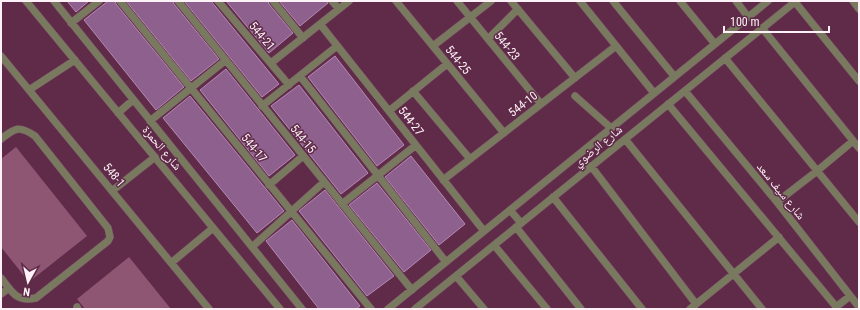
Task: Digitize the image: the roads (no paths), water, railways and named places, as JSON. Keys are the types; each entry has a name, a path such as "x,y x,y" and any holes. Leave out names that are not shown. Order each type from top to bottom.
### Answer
{"street":[{"name":"شارع الحمزة","path":"26,1 280,309"},
{"name":"شارع الحمزة","path":"54,1 302,309"},
{"path":"71,22 99,1"},
{"name":"544-17","path":"120,1 371,309"},
{"name":"544-15","path":"178,1 412,290"},
{"name":"544-21","path":"218,1 289,85"},
{"path":"273,1 303,38"},
{"path":"332,1 339,9"},
{"path":"271,64 349,1"},
{"name":"544-25","path":"396,1 504,133"},
{"name":"544-23","path":"457,1 541,104"},
{"path":"433,46 491,1"},
{"path":"512,1 575,78"},
{"path":"580,1 654,93"},
{"path":"613,1 674,76"},
{"path":"680,1 715,44"},
{"path":"736,1 748,17"},
{"name":"شارع الرضوي","path":"388,309 768,1"},
{"path":"795,1 859,81"},
{"name":"شارع الرضوي","path":"415,309 795,1"},
{"path":"853,1 859,9"},
{"path":"488,39 518,9"},
{"name":"544-27","path":"320,24 484,231"},
{"path":"762,28 859,148"},
{"path":"262,106 337,46"},
{"name":"544-10","path":"443,180 616,46"},
{"name":"548-1","path":"1,56 209,309"},
{"path":"725,58 859,222"},
{"path":"29,90 75,60"},
{"path":"150,121 226,60"},
{"path":"389,111 447,64"},
{"path":"300,76 446,262"},
{"path":"414,91 470,159"},
{"name":"شارع سيف سعد","path":"685,91 777,202 859,306"},
{"path":"575,96 611,128"},
{"path":"118,113 133,100"},
{"path":"668,104 837,308 850,296"},
{"path":"1,139 12,130 25,129 34,136 108,228 110,237 108,241 36,298 26,300 15,296 1,278"},
{"path":"625,139 762,309"},
{"path":"777,202 853,141"},
{"path":"342,204 416,145"},
{"path":"270,185 303,156"},
{"path":"112,191 155,157"},
{"path":"591,166 696,304"},
{"path":"252,247 324,182"},
{"path":"553,197 642,309"},
{"path":"510,210 518,225 582,309"},
{"path":"171,263 213,228"},
{"path":"690,309 779,238"},
{"path":"494,245 546,309"},
{"path":"456,276 484,309"},
{"path":"1,294 9,288"},
{"path":"423,303 428,309"}]}
